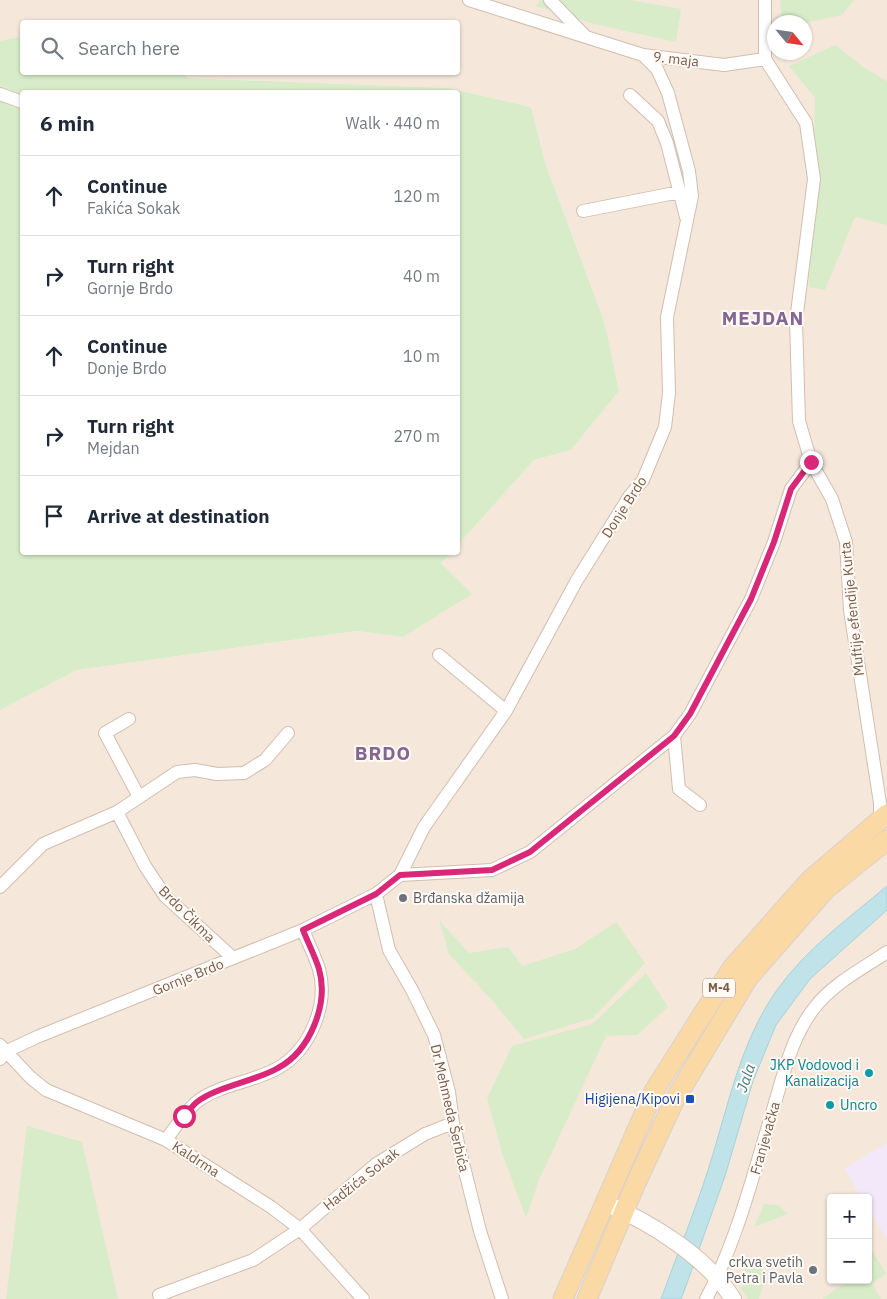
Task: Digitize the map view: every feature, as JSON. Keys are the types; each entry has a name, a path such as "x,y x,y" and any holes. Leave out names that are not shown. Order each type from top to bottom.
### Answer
{"main road":[{"name":"M-4","path":"562,1299 654,1090 732,968 810,880 884,817"},
{"name":"M-4","path":"587,1299 624,1211 674,1101 748,978 826,888 887,840"}],"street":[{"name":"9. maja","path":"469,0 588,39 644,55 724,65 766,59"},
{"name":"9. maja","path":"550,0 588,39"},
{"path":"764,0 766,59"},
{"name":"Donje Brdo","path":"376,894 400,875 424,827 506,712 577,580 629,497 643,480 665,427 669,393 667,317 692,196 686,162 668,93 657,69 644,55"},
{"name":"Muftije efendije Kurta","path":"766,59 806,123 814,180 796,321 798,421 811,462 832,499 846,542 850,610 880,803 884,817"},
{"path":"0,94 20,101"},
{"name":"Donje Brdo","path":"630,95 658,121 667,143 687,224"},
{"path":"583,211 680,192"},
{"path":"400,875 492,870 530,852 674,736 690,714 751,599 774,542 791,489 811,462"},
{"path":"439,655 506,712"},
{"path":"129,719 105,734 139,797"},
{"path":"0,888 43,844 117,812 177,772 195,770 217,774 244,774 266,760 288,733"},
{"path":"674,736 679,789 700,805"},
{"name":"Brdo Čikma","path":"117,812 145,866 165,896 233,958"},
{"name":"Gornje Brdo","path":"2,1052 303,930 376,894"},
{"name":"Dr Mehmeda Šerbića","path":"376,894 389,950 412,990 434,1035 449,1092 453,1123 480,1231 502,1299"},
{"path":"166,1140 197,1102 278,1068 292,1058 306,1042 316,1020 320,997 320,970 303,930"},
{"name":"Franjevačka","path":"706,1299 750,1189 790,1054 800,1030 827,993 887,952"},
{"name":"Kaldrma","path":"2,1052 46,1090 166,1140 271,1206 300,1229 363,1299"},
{"name":"Hadžića Sokak","path":"159,1295 253,1260 300,1229 376,1164 425,1134 453,1123"},
{"path":"605,1203 642,1219 665,1233 716,1278 733,1299"}],"shaded area":[{"path":"0,0 887,0 887,1299 0,1299 0,710 77,670 357,631 403,637 471,594 441,563 449,555 460,555 460,543 534,460 571,450 619,391 605,324 545,162 531,107 449,88 186,78 185,75 460,75 460,20 20,20 20,36 0,41"},
{"path":"887,1143 887,1239 872,1215 872,1194 859,1194 845,1168"}],"green space":[{"path":"540,0 630,0 681,9 676,42 594,24 536,6"},
{"path":"780,0 854,0 842,15 812,21 812,15 781,15"},
{"path":"20,36 20,75 185,75 187,78 449,88 458,90 20,90 20,555 449,555 441,563 472,594 403,637 357,631 77,670 0,710 0,41"},
{"path":"835,45 865,68 887,81 887,225 855,217 825,290 809,287 815,98 789,66 802,60 812,60 812,56"},
{"path":"460,91 531,107 545,162 605,324 619,391 571,450 534,460 460,543"},
{"path":"439,920 469,953 508,947 522,966 575,949 616,922 645,963 593,1018 524,1039 491,999 449,954"},
{"path":"646,973 668,1007 637,1035 606,1036 539,1180 526,1218 502,1153 487,1098 512,1046 592,1024"},
{"path":"27,1126 82,1142 118,1299 6,1299"},
{"path":"764,1204 778,1205 788,1214 754,1227"},
{"path":"872,1250 886,1273 872,1284"},
{"path":"747,1255 766,1273 759,1299 748,1299 741,1289"},
{"path":"843,1284 872,1284 881,1299 822,1299"}],"water":[{"name":"Jala","path":"887,886 887,910 810,979 776,1025 753,1081 725,1176 681,1299 661,1299 704,1184 744,1053 764,1010 788,975 801,961"}],"place":[{"name":"Brđanska džamija","path":"403,898"},
{"name":"JKP Vodovod i Kanalizacija","path":"869,1073"},
{"name":"Higijena/Kipovi","path":"690,1099"},
{"name":"Uncro","path":"830,1105"},
{"name":"crkva svetih Petra i Pavla","path":"813,1270"}],"district":[{"name":"MEJDAN","path":"763,318"},
{"name":"BRDO","path":"383,753"}],"route":[{"path":"184,1116 197,1102 235,1084 261,1076 278,1068 292,1058 306,1042 316,1020 320,1004 320,970 303,930 376,894 400,875 492,870 530,852 674,736 690,714 751,599 774,542 791,489 811,462"}]}
